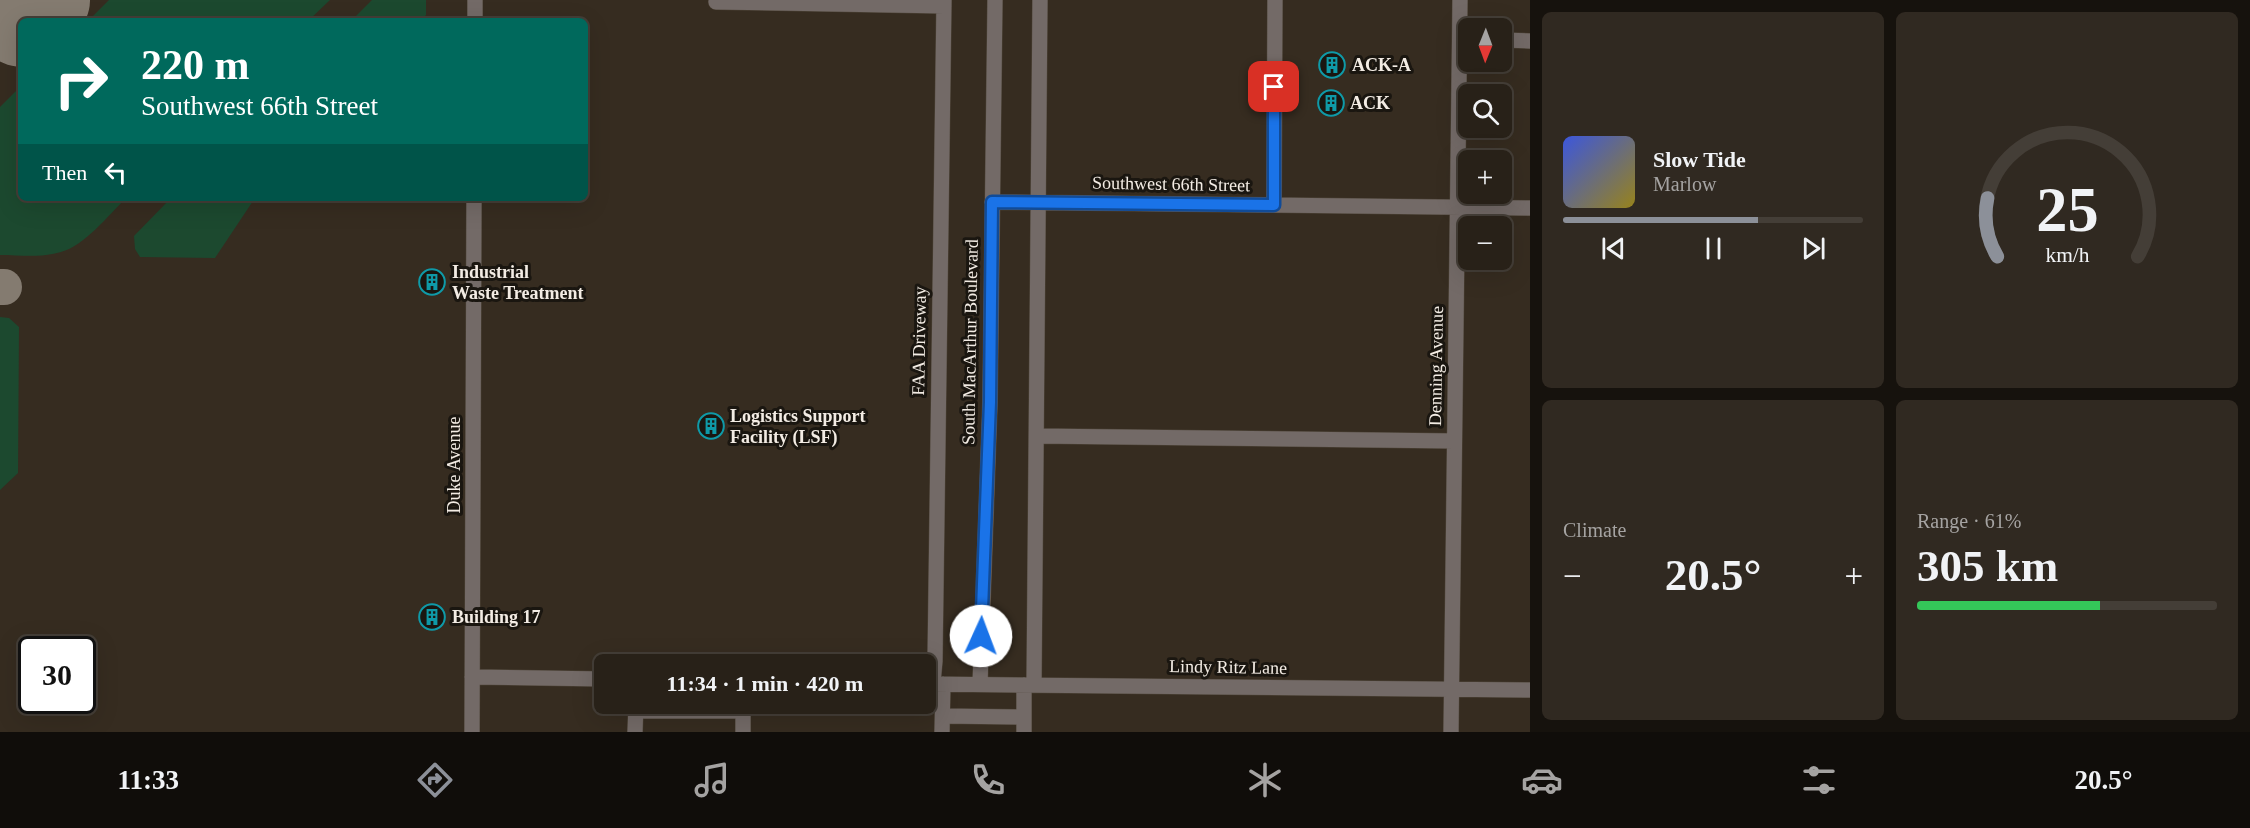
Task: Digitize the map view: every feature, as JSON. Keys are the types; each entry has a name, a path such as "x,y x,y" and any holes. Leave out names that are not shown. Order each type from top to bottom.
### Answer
{"street":[{"path":"475,0 475,18"},
{"name":"South MacArthur Boulevard","path":"980,684 990,402 995,0"},
{"path":"943,716 1024,724 1029,685 1037,436 1040,0"},
{"path":"1274,205 1275,0"},
{"name":"Denning Avenue","path":"1460,0 1462,18"},
{"path":"716,2 944,3"},
{"name":"FAA Driveway","path":"935,654 944,3"},
{"path":"1512,40 1530,41"},
{"name":"Denning Avenue","path":"1451,732 1458,207 1463,72"},
{"name":"Duke Avenue","path":"472,732 474,201"},
{"name":"Southwest 66th Street","path":"992,202 1530,208"},
{"path":"1037,436 1058,429 1454,441"},
{"path":"472,677 594,679"},
{"name":"Lindy Ritz Lane","path":"936,684 1530,690"},
{"name":"FAA Driveway","path":"936,691 943,716 942,732"},
{"path":"635,732 636,714"},
{"path":"743,714 743,732"}],"green space":[{"path":"109,0 330,0 311,18 91,18"},
{"path":"372,0 426,0 426,15 423,18 354,18"},
{"path":"18,89 18,201 123,201 87,237 70,249 39,256 0,255 0,107"},
{"path":"168,201 253,201 215,258 140,257 135,249 134,236"},
{"path":"0,317 9,318 19,327 18,473 0,490"}],"runway":[{"path":"25,18 44,0"}],"place":[{"name":"ACK-A","path":"1332,65"},
{"name":"ACK","path":"1331,103"},
{"name":"Industrial Waste Treatment","path":"432,282"},
{"name":"Logistics Support Facility (LSF)","path":"711,426"},
{"name":"Building 17","path":"432,617"}],"route":[{"path":"981,636 990,402 992,202 1274,205 1274,87"}]}
